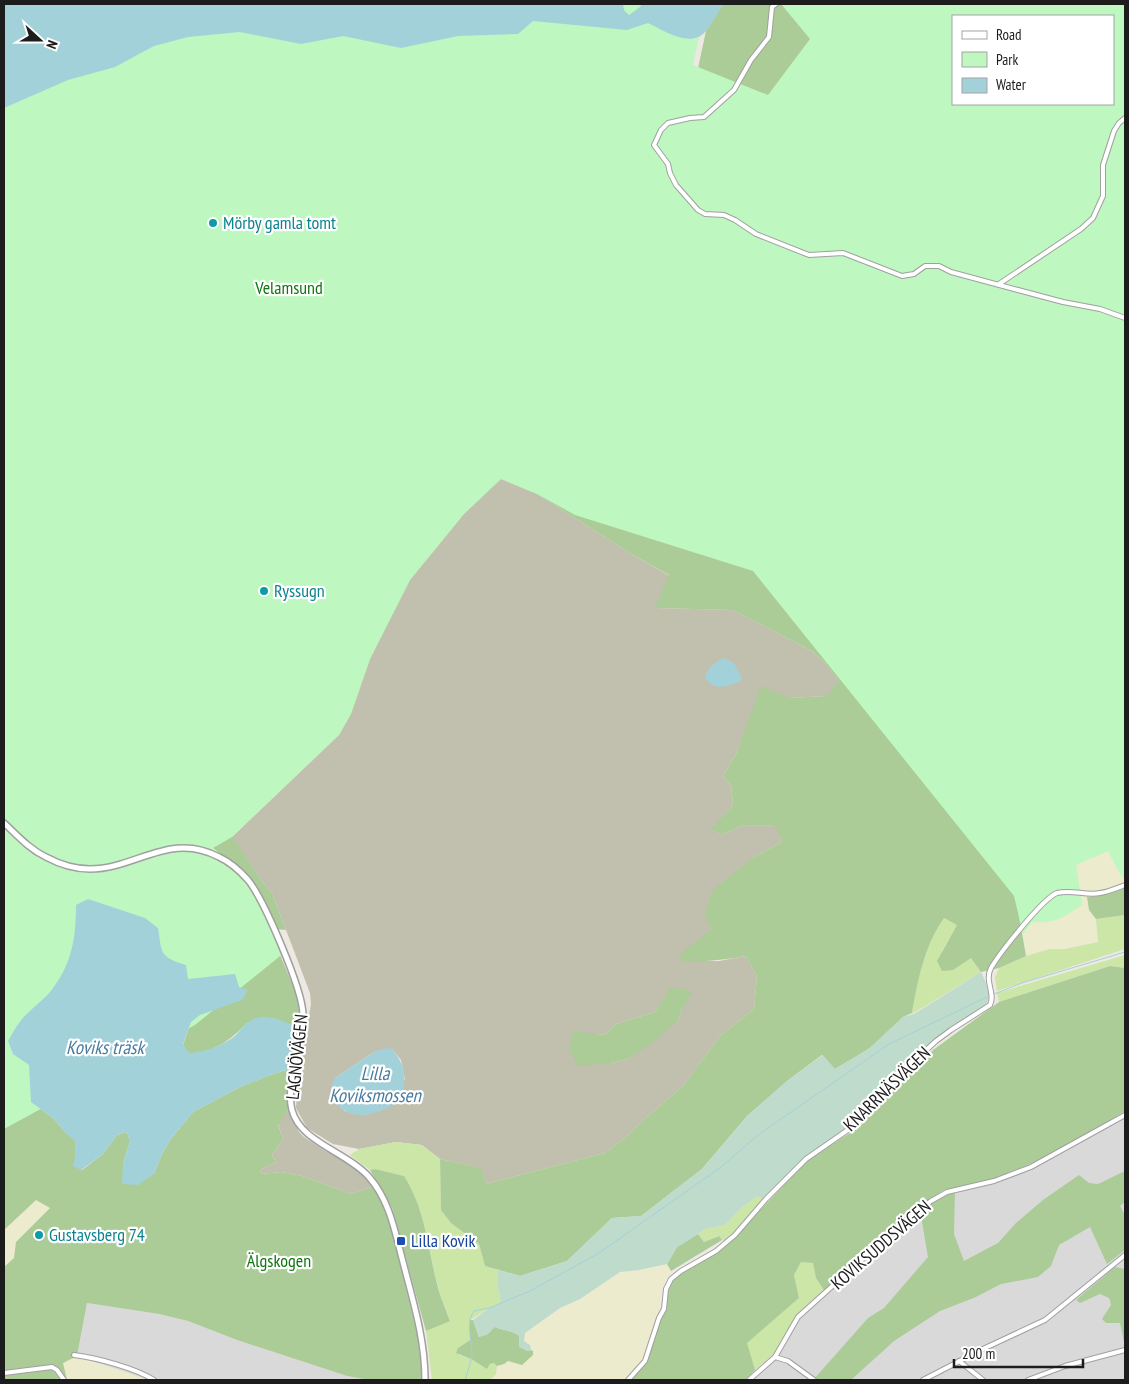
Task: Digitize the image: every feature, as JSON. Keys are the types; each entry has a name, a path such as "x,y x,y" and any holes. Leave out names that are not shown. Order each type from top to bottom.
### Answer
{"street":[{"path":"776,4 772,7 769,37 751,60 734,90 704,117 690,118 668,124 661,130 654,144 668,164 676,184 698,210 704,214 724,216 735,220 756,234 809,255 843,253 902,276 914,274 925,266 932,265 951,272 1063,302 1100,309 1125,318"},
{"path":"999,284 1081,229 1093,218 1103,196 1103,165 1119,123 1125,118"},
{"name":"LAGNÖVÄGEN","path":"4,823 20,839 41,854 75,868 107,867 163,850 188,848 219,856 248,881 258,896 278,940 302,1004 302,1034 290,1091 292,1110 301,1127 309,1135 345,1157 363,1171 370,1178 385,1201 420,1328 425,1356 426,1380"},
{"name":"KNARRNÄSVÄGEN","path":"628,1380 645,1361 659,1318 664,1309 666,1289 671,1278 716,1251 734,1235 806,1159 855,1125 910,1065 951,1030 990,1005 992,1000 988,981 990,969 1027,921 1045,902 1056,894 1079,892 1098,894 1125,885"},
{"name":"KOVIKSUDDSVÄGEN","path":"748,1380 775,1357 798,1317 908,1218 931,1201 947,1192 994,1181 1031,1166 1125,1114"},
{"path":"923,1380 1045,1320 1125,1255"},
{"path":"1028,1380 1066,1366 1125,1350"},
{"path":"74,1355 89,1357 144,1374 154,1380"},
{"path":"775,1357 796,1366 814,1380"},
{"path":"959,1361 983,1380"},
{"path":"4,1374 52,1367 57,1370 64,1380"}],"shaded area":[{"path":"501,479 537,494 633,555 670,576 656,608 733,610 812,651 825,663 839,681 827,696 789,698 747,726 736,754 723,776 731,785 733,805 711,830 724,834 743,825 777,826 782,842 754,857 712,929 683,961 719,961 746,956 757,976 754,1009 721,1035 683,1086 625,1138 605,1153 486,1184 480,1168 440,1159 422,1145 396,1142 359,1149 333,1144 307,1128 296,1108 299,1070 311,1004 310,993 272,893 232,837 339,735 351,714 370,659 410,580 464,514","holes":["670,989 682,1008 679,1019 628,1059 611,1063 596,1034 605,1035 616,1024 655,1012","392,1049 401,1060 405,1079 371,1113 363,1115 344,1111 335,1078 374,1052"]},
{"path":"288,1110 299,1132 304,1137 345,1161 368,1179 372,1187 351,1194 302,1176 281,1172 261,1174 260,1170 276,1162 272,1155 283,1139 278,1124"},
{"path":"1125,1111 1125,1380 745,1380 776,1352 797,1314 825,1292 929,1199 944,1190 977,1183 1067,1146"},
{"path":"87,1303 159,1314 188,1321 237,1340 347,1376 369,1380 148,1380 77,1356"}],"green space":[{"name":"Velamsund","path":"24,4 723,4 699,37 693,65 768,95 810,39 781,4 1125,4 1125,880 1108,851 1076,865 1082,905 1053,921 1032,922 1023,934 1014,896 753,571 575,515 537,494 501,479 464,514 410,580 370,659 351,714 339,735 232,837 213,848 246,873 255,884 261,893 285,952 195,1025 4,1129 4,14"},
{"path":"723,4 1116,4 1113,15 952,15 952,105 1041,868 1019,916 1026,956 999,968 981,972 971,958 953,970 942,971 937,961 957,925 944,918 931,940 919,976 912,1013 903,1017 870,1048 835,1069 822,1055 787,1081 747,1116 702,1169 641,1216 612,1218 567,1261 520,1276 485,1266 479,1244 451,1223 441,1210 440,1159 481,1168 486,1184 605,1153 625,1138 683,1086 721,1035 754,1009 757,976 746,956 730,959 683,961 679,955 712,929 705,916 712,891 754,857 782,842 776,826 743,825 724,834 710,830 733,805 731,785 723,776 736,754 761,686 789,698 826,696 839,681 825,663 812,651 733,610 655,608 669,575 633,555 537,494 501,479 464,514 410,580 370,659 351,714 339,735 232,836 272,893 286,930 275,929 261,896 251,879 213,848 692,66 695,82 706,31"},
{"path":"1108,851 1125,880 1125,886 1099,896 1089,910 1096,919 1098,942 1065,949 1050,949 1026,956 1019,916 1041,868 1076,865"},
{"name":"Älgskogen","path":"4,882 280,955 296,993 299,1011 299,1041 287,1092 288,1110 278,1125 283,1139 272,1155 276,1162 260,1170 261,1174 281,1172 302,1176 351,1194 372,1187 389,1219 417,1333 423,1380 369,1380 347,1376 237,1340 188,1321 159,1314 87,1303 77,1356 63,1363 67,1380 4,1380 4,1267 14,1258 16,1242 50,1208 36,1200 4,1230","holes":["248,990 191,1022 183,1045 189,1054 214,1048 234,1035 247,1023 289,1069 240,1087 193,1112 170,1140 154,1174 123,1164 130,1141 127,1132 117,1135 103,1154 82,1170 75,1157 76,1141 53,1118 31,1102"]},
{"path":"1125,886 1125,915 1096,919 1089,910 1087,897 1099,896"},
{"path":"1125,915 1125,949 997,991 995,977 999,968 1026,956 1050,949 1065,949 1098,942 1096,919"},
{"path":"944,918 957,925 942,951 953,970 971,957 981,972 912,1014 916,989 926,952"},
{"path":"1125,955 1125,968 1110,966 999,1002 997,993"},
{"path":"1110,966 1125,968 1125,1111 1067,1146 994,1180 944,1190 916,1209 825,1292 816,1278 813,1263 801,1262 794,1275 799,1298 747,1343 755,1370 745,1380 631,1380 646,1362 660,1319 665,1310 668,1289 672,1279 681,1272 717,1253 736,1236 807,1160 858,1128 933,1050 999,1002"},
{"path":"981,972 989,997 987,1003 933,1042 915,1058 855,1122 813,1152 765,1198 756,1197 740,1209 725,1225 706,1229 677,1247 667,1264 620,1272 580,1299 560,1308 525,1333 524,1341 530,1345 531,1350 527,1351 519,1347 519,1336 516,1334 495,1327 487,1335 479,1337 473,1320 489,1308 501,1303 498,1288 498,1270 520,1276 567,1261 612,1218 641,1216 702,1169 747,1116 787,1081 823,1055 835,1069 870,1048 903,1017 914,1014"},
{"path":"670,988 687,989 692,993 682,1008 679,1019 657,1039 628,1059 611,1063 578,1066 569,1048 573,1031 605,1035 616,1024 655,1012"},
{"path":"396,1142 422,1145 440,1159 441,1210 451,1223 479,1244 485,1266 498,1270 498,1288 501,1303 470,1320 470,1340 458,1348 459,1355 471,1359 487,1369 490,1364 494,1363 497,1366 496,1374 490,1380 432,1380 426,1331 450,1320 439,1291 426,1230 417,1202 404,1176 375,1169 370,1170 350,1155 359,1149"},
{"path":"375,1169 404,1176 422,1216 438,1288 450,1321 426,1331 392,1208 370,1170"},
{"path":"1125,1171 1125,1202 1120,1206 1125,1215 1125,1250 1107,1264 1090,1227 1059,1245 1051,1266 1038,1277 1001,1284 976,1297 940,1311 894,1341 851,1380 814,1379 868,1318 884,1308 928,1257 920,1210 955,1192 954,1234 964,1261 998,1243 1016,1223 1043,1200 1079,1175 1089,1183 1098,1184"},
{"path":"756,1197 765,1198 733,1234 724,1241 718,1236 704,1242 698,1234 706,1229 725,1225 740,1209"},
{"path":"37,1200 50,1208 16,1242 14,1258 4,1267 4,1230"},
{"path":"698,1234 704,1242 719,1236 722,1240 671,1271 667,1264 677,1247"},
{"path":"801,1262 813,1262 816,1278 825,1292 797,1314 776,1352 755,1370 746,1343 799,1298 794,1275"},
{"path":"667,1264 671,1271 661,1290 660,1313 643,1361 628,1379 490,1380 496,1374 497,1366 508,1361 516,1363 533,1352 530,1345 524,1341 525,1333 560,1308 580,1299 620,1272"},
{"path":"1115,1267 1125,1269 1125,1347 1120,1323 1106,1323 1102,1319 1111,1305 1109,1298 1100,1294 1080,1303 1076,1300"},
{"path":"470,1320 473,1320 479,1337 490,1332 492,1327 517,1334 527,1351 533,1351 533,1355 522,1365 508,1361 497,1366 494,1363 490,1364 487,1369 471,1359 456,1353 458,1348 470,1340"},
{"path":"77,1356 148,1380 67,1380 63,1363"}],"water":[{"path":"4,4 623,4 624,10 629,15 642,4 723,4 706,31 700,36 693,38 678,37 648,23 627,30 533,21 518,34 458,36 401,48 343,36 301,44 240,32 188,37 154,46 115,67 68,80 4,108"},
{"path":"724,658 734,663 742,678 739,682 730,685 721,687 713,685 705,678 712,665"},
{"name":"Koviks träsk","path":"88,899 145,918 158,928 163,953 171,959 186,965 188,979 235,974 239,987 248,990 242,1000 200,1015 191,1022 183,1044 189,1053 205,1051 220,1045 236,1035 246,1024 257,1018 269,1017 280,1020 292,1025 296,1033 289,1069 240,1087 193,1112 170,1140 154,1174 138,1185 122,1184 123,1164 130,1141 127,1132 117,1135 103,1154 81,1170 73,1166 75,1141 53,1118 31,1102 29,1065 13,1054 8,1041 22,1019 50,992 63,972 74,940 76,905"},
{"name":"Lilla Koviksmossen","path":"386,1048 392,1049 400,1060 403,1069 404,1088 400,1099 386,1109 363,1115 342,1109 333,1098 331,1092 335,1078 374,1052"}],"waterway":[{"path":"994,994 1022,983 1125,952"},
{"path":"465,1380 472,1356 469,1326 474,1311 489,1308 528,1292 599,1253 721,1167 758,1135 889,1044 987,997"}],"place":[{"name":"Mörby gamla tomt","path":"213,223"},
{"name":"Ryssugn","path":"264,591"},
{"name":"Gustavsberg 74","path":"39,1235"},
{"name":"Lilla Kovik","path":"401,1241"}]}
